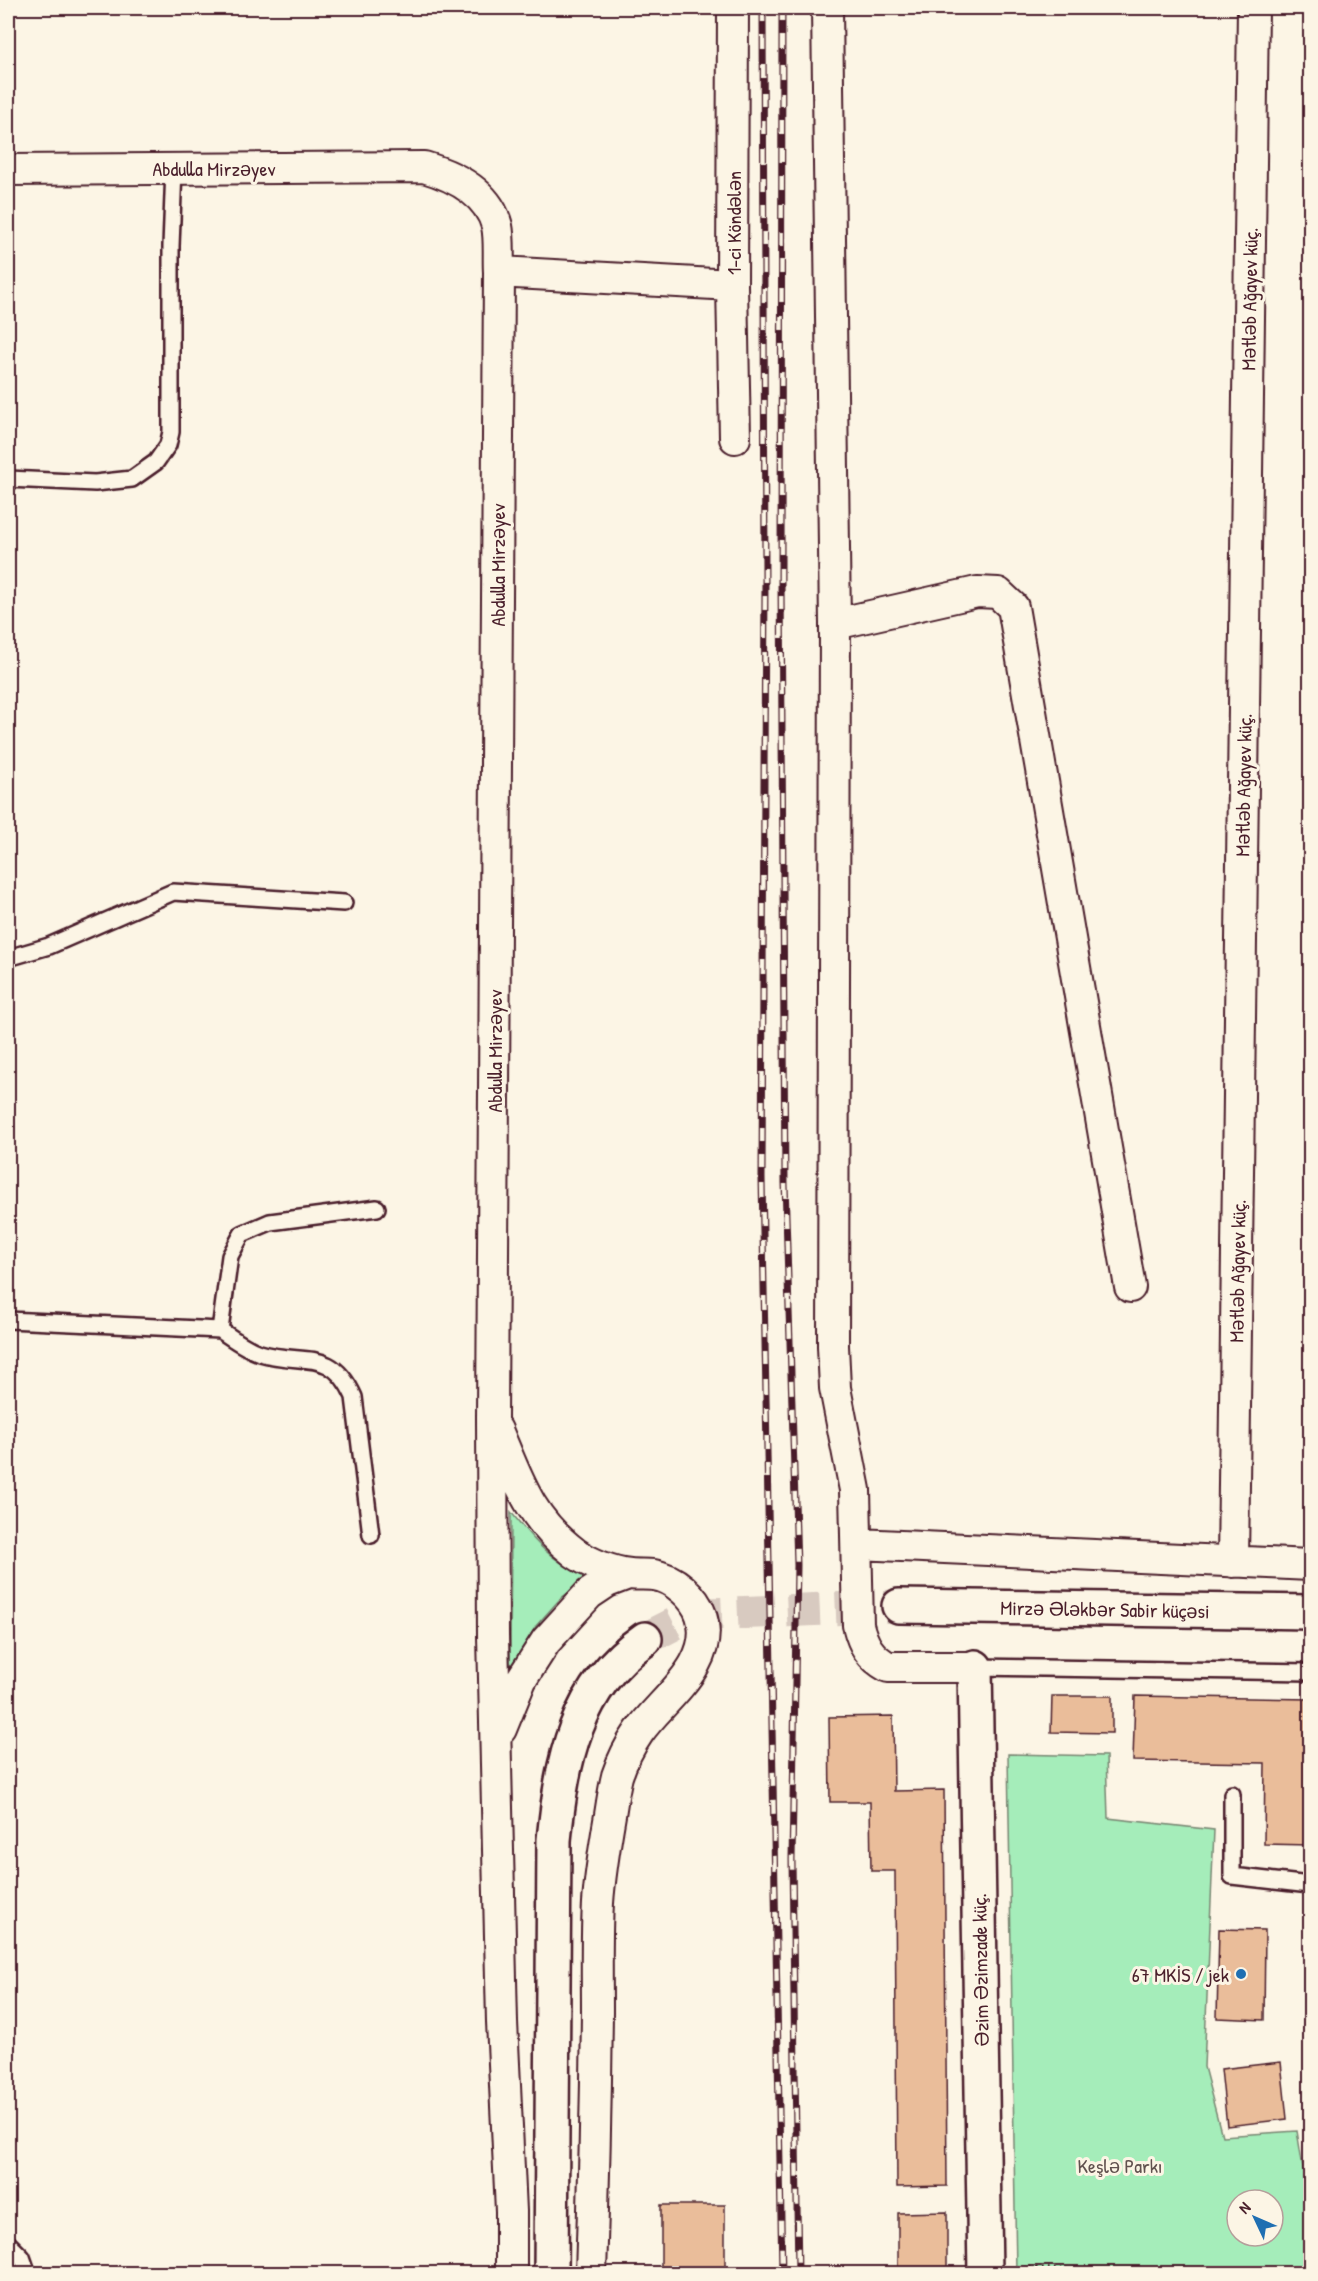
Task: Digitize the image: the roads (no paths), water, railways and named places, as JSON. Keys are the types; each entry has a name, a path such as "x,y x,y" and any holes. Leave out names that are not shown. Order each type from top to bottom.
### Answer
{"street":[{"name":"1-ci Köndələn","path":"733,8 732,285 735,438"},
{"path":"827,8 835,624 833,1346 835,1388 855,1490 858,1625 862,1643 876,1660 888,1667 975,1667"},
{"name":"Mətləb Ağayev küç.","path":"1233,1562 1253,8"},
{"name":"Abdulla Mirzəyev","path":"8,170 424,167 444,172 468,185 488,207 497,226 499,272 492,1419 502,2022 511,2211 511,2274"},
{"path":"499,272 732,285"},
{"path":"835,624 977,592 998,592 1012,607 1130,1287"},
{"path":"492,1419 525,1496 544,1526 576,1554 597,1565 628,1574 657,1575 669,1580 682,1589 694,1602 703,1624 702,1641 697,1660 687,1676 639,1731 628,1749 617,1776 605,1840 598,1903 595,2158 591,2274"},
{"path":"858,1544 1311,1565"},
{"path":"497,1737 521,1680 546,1641 589,1594 607,1582 628,1574"},
{"name":"Mirzə Ələkbər Sabir küçəsi","path":"899,1606 1311,1612"},
{"path":"551,2274 554,1840 560,1789 573,1733 589,1697 624,1653 645,1639"},
{"name":"Əzim Əzimzade küç.","path":"975,1667 985,2274"}],"lane":[{"path":"8,479 95,483 132,479 156,462 168,445 171,432 171,246 174,169"},
{"path":"8,958 49,946 173,892 344,903"},
{"path":"220,1330 230,1256 242,1234 270,1222 377,1208"},
{"path":"8,1320 220,1330 258,1353 325,1362 347,1381 354,1397 371,1535"},
{"path":"975,1667 1311,1672"},
{"path":"1232,1794 1232,1876 1311,1885"},
{"path":"8,2243 22,2257 28,2274"}],"tunnel":[{"path":"645,1639 678,1622 709,1614 899,1606"}],"railway":[{"path":"763,8 765,581 762,1178 782,2274"},
{"path":"782,8 781,580 785,1183 797,1565 792,1860 798,2274"}],"place":[{"name":"67 MKİS / jek","path":"1241,1974"}],"park label":[{"name":"Keşlə Parkı","path":"1120,2165"}]}
